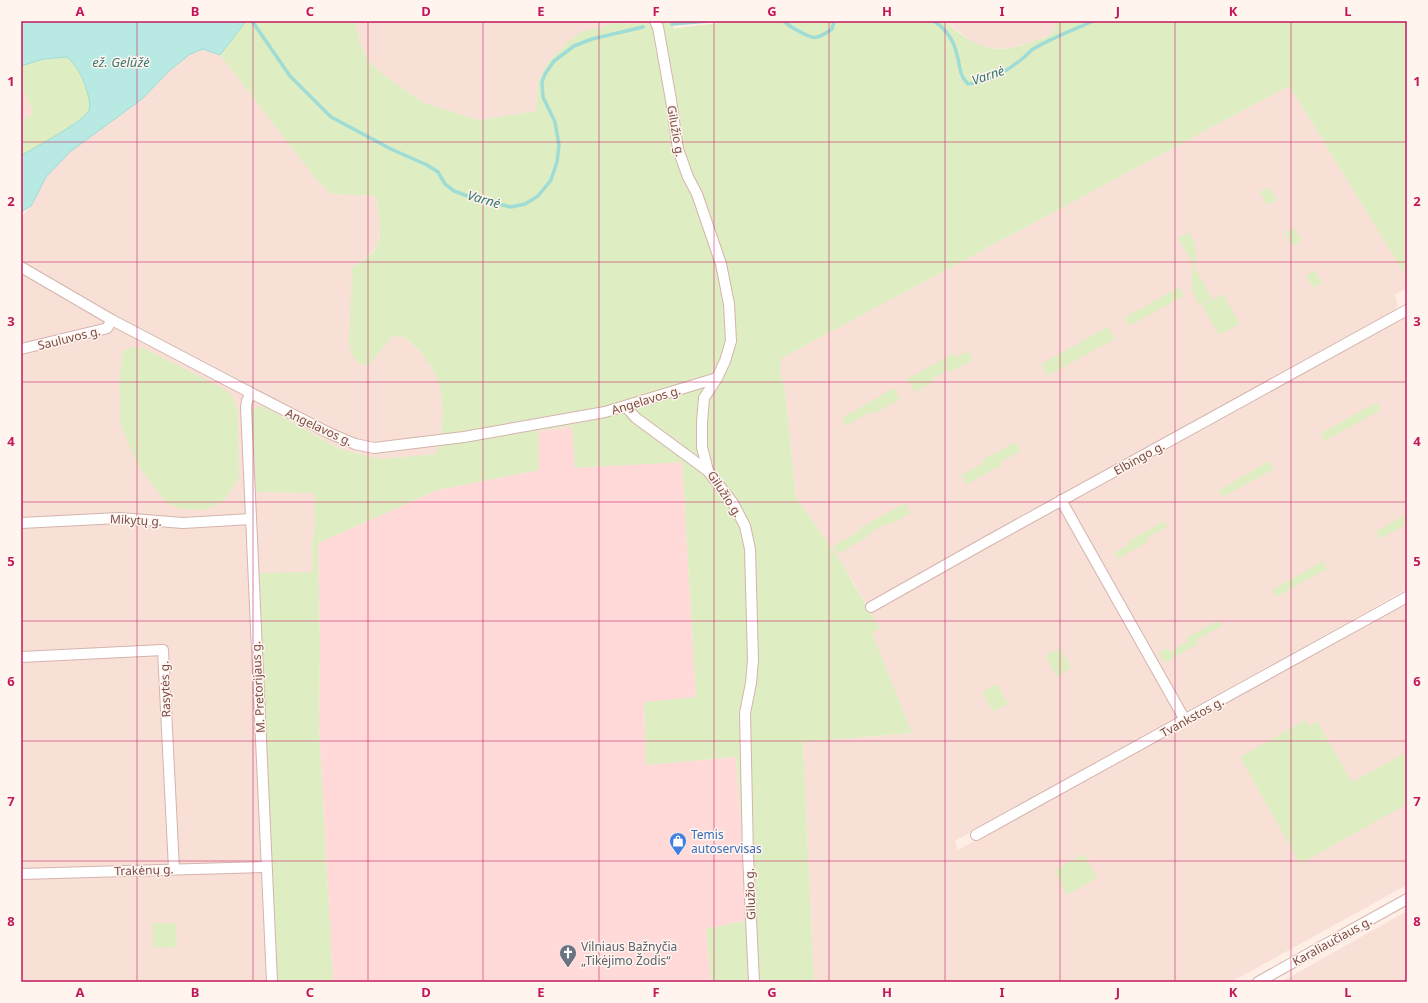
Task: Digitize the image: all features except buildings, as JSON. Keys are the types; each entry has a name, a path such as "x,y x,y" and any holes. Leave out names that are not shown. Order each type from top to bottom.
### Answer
{"street":[{"name":"Gilužio g.","path":"655,21 658,27 678,149 688,178 697,194 721,264 729,304 730,341 725,361 717,378 704,398 702,447 708,471 733,503 745,526 750,549 753,660 751,683 745,713 748,847 754,982"},
{"name":"Angelavos g.","path":"21,267 112,320 329,433 355,444 374,448 464,437 605,412 717,378"},
{"name":"Elbingo g.","path":"871,607 1061,500 1407,310"},
{"name":"Sauluvos g.","path":"21,349 104,330 112,320"},
{"name":"M. Pretorijaus g.","path":"251,393 246,407 272,982"},
{"path":"626,406 636,418 708,471"},
{"path":"1061,500 1185,720"},
{"name":"Mikytų g.","path":"21,523 119,518 183,523 251,519"},
{"name":"Tvankstos g.","path":"976,835 1407,597"},
{"name":"Rasytės g.","path":"21,657 163,650 174,870"},
{"name":"Trakėnų g.","path":"21,874 266,867"},
{"name":"Karaliaučiaus g.","path":"1258,982 1407,899"}],"shaded area":[{"path":"355,21 653,21 640,24 616,23 538,81 536,111 479,120 424,103 384,75 370,63 360,43"},
{"path":"944,21 1056,21 1055,30 1049,36 1009,49 989,48 975,43"},
{"path":"203,49 220,55 315,178 331,194 376,196 381,228 377,247 367,257 352,267 392,336 404,337 425,357 438,379 443,396 441,434 437,454 379,459 340,449 264,406 254,492 314,493 315,526 312,541 313,572 260,574 277,982 21,982 21,218 31,206 46,177 71,151 142,99 170,70 190,54","holes":["167,503 204,510 181,509"]},
{"path":"21,86 34,113 21,121"},
{"path":"1287,87 1290,87 1407,278 1407,288 1394,295 1397,300 1397,306 1394,311 866,604 844,566 796,497 785,390 780,370 782,358"},
{"path":"1407,315 1407,589 955,841 958,850 1407,603 1407,885 1231,982 814,982 803,742 912,733 872,633 871,611"},
{"path":"573,426 575,467 682,462 696,697 644,703 646,765 736,757 748,920 706,929 711,982 333,982 319,726 320,645 318,543 438,490 539,470 537,431"},
{"path":"1407,911 1407,982 1281,982"}],"green space":[{"path":"246,21 355,21 360,43 370,63 384,75 424,103 479,120 536,111 538,81 548,62 568,42 581,32 616,23 640,24 653,21 671,21 674,29 718,23 717,21 944,21 974,42 983,46 1001,49 1016,47 1049,36 1054,30 1056,21 1407,21 1407,278 1290,87 1287,87 782,358 780,370 785,390 796,497 844,566 880,628 872,633 912,733 803,742 814,982 711,982 706,929 748,920 736,757 646,765 644,702 696,697 682,462 575,468 572,426 538,431 539,470 438,490 318,543 320,645 319,726 333,982 277,982 260,573 313,572 312,541 315,526 314,493 254,492 251,412 257,407 264,406 340,449 379,459 436,454 442,429 443,416 441,391 432,368 419,351 404,337 392,336 369,366 359,364 352,355 349,342 352,267 371,254 378,243 380,236 380,222 376,196 331,194 315,178 220,55"},
{"path":"67,57 71,60 81,75 89,97 90,103 88,112 77,122 21,156 21,121 34,113 21,86 21,66 43,59"},
{"path":"1269,187 1277,200 1267,205 1260,192"},
{"path":"1294,228 1302,241 1292,246 1285,233"},
{"path":"1189,232 1195,244 1195,268 1212,298 1199,306 1191,288 1193,264 1178,238"},
{"path":"1315,270 1322,283 1313,288 1306,276"},
{"path":"1179,287 1184,296 1129,326 1124,318"},
{"path":"1223,294 1240,324 1219,335 1202,305"},
{"path":"1108,327 1115,339 1047,376 1041,364"},
{"path":"132,347 144,348 226,390 233,398 238,412 239,478 223,502 204,510 181,509 167,503 138,466 120,423 119,381 123,351"},
{"path":"968,351 973,360 951,372 949,370 932,379 933,382 915,392 907,379 954,353 956,357"},
{"path":"894,388 900,399 874,414 872,411 846,426 842,418"},
{"path":"1377,402 1381,410 1325,441 1321,433"},
{"path":"1016,442 1021,451 1001,462 1002,465 966,485 961,475 983,463 982,460"},
{"path":"1269,461 1274,469 1223,497 1219,490"},
{"path":"905,503 911,513 890,525 888,523 868,534 869,536 838,554 833,546 861,530 860,528"},
{"path":"1407,514 1407,524 1380,539 1376,531"},
{"path":"1164,521 1167,527 1147,538 1149,541 1118,559 1115,552 1128,545 1127,542"},
{"path":"1323,561 1327,569 1276,597 1272,590"},
{"path":"1219,620 1222,626 1196,640 1198,644 1164,663 1158,653 1167,648 1169,652 1188,641 1186,638"},
{"path":"1060,648 1071,668 1057,677 1045,656"},
{"path":"997,684 1008,704 993,712 982,692"},
{"path":"1305,720 1309,726 1317,721 1352,782 1407,752 1407,804 1300,864 1240,757"},
{"path":"1084,854 1097,878 1067,895 1054,870"},
{"path":"153,923 176,923 177,947 153,948"}],"water":[{"name":"ež. Gelūžė","path":"21,21 246,21 220,55 203,49 190,54 170,70 142,99 71,151 46,177 31,206 21,212 21,156 84,117 88,112 90,103 79,71 67,57 43,59 21,66"}],"waterway":[{"name":"Varnė","path":"252,21 290,76 331,117 391,149 427,165 438,172 445,184 454,191 470,197 511,207 525,204 538,196 551,180 557,162 559,145 555,122 543,97 542,82 545,74 554,61 574,46 592,39 643,27"},
{"name":"Varnė","path":"672,24 708,21"},
{"name":"Varnė","path":"784,21 811,37 819,37 832,29 834,21"},
{"name":"Varnė","path":"934,21 952,40 956,50 961,74 968,84 982,81 1003,72 1033,49 1093,21"}],"place":[{"name":"Temis autoservisas","path":"678,856"},
{"name":"Vilniaus Bažnyčia „Tikėjimo Žodis“","path":"568,968"}]}
